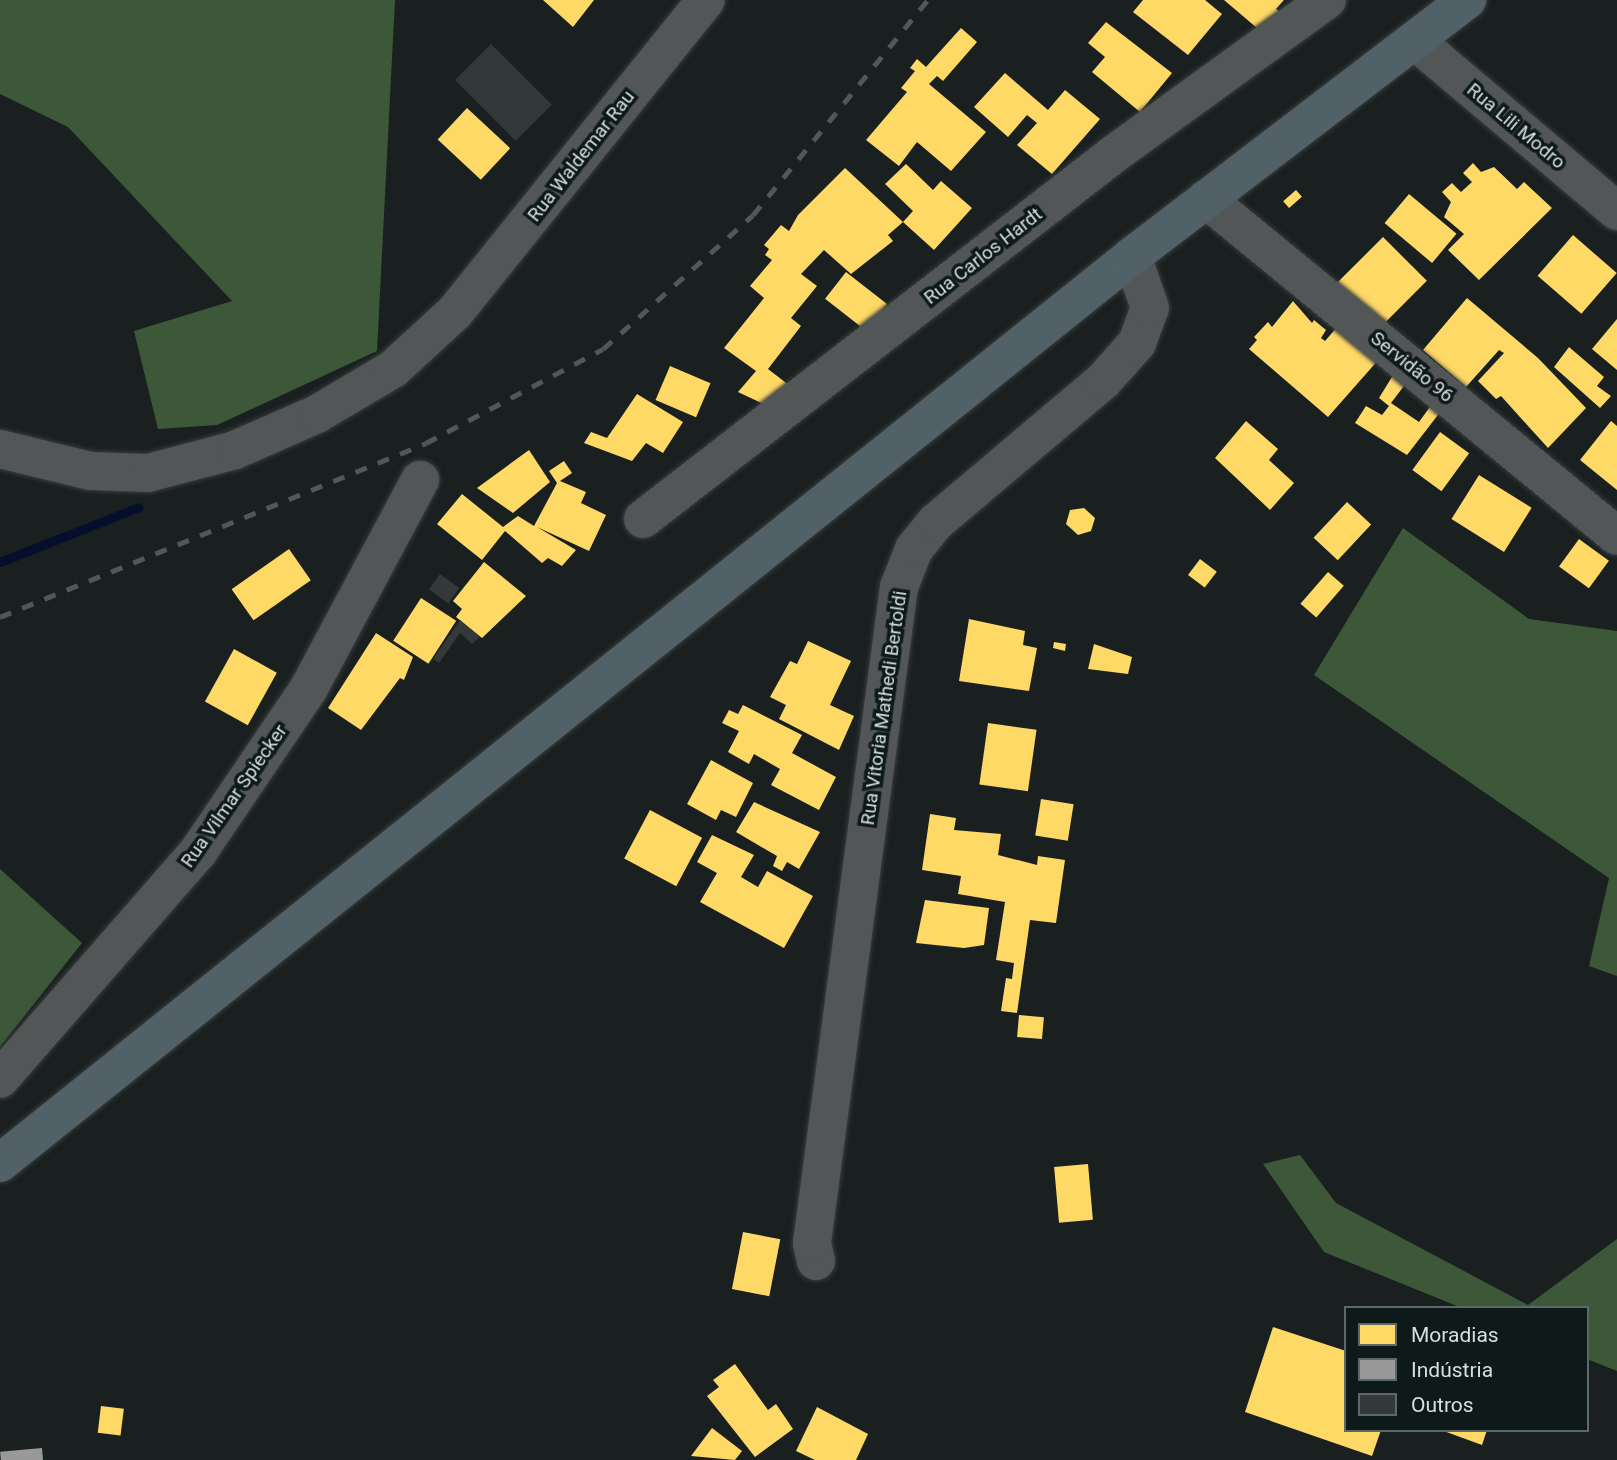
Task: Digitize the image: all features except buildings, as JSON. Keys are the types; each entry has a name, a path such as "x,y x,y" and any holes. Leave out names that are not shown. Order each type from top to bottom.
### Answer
{"highway":[{"path":"0,1163 1132,256 1468,0"}],"street":[{"name":"Rua Waldemar Rau","path":"0,449 90,471 148,473 235,450 317,414 393,369 455,312 706,0"},
{"name":"Rua Carlos Hardt","path":"643,519 1114,154 1328,0"},
{"name":"Rua Lili Modro","path":"1415,41 1617,211"},
{"name":"Servidão 96","path":"1206,199 1617,536"},
{"name":"Rua Vitoria Mathedi Bertoldi","path":"817,1261 812,1244 899,587 914,549 936,522 1103,381 1137,343 1150,308 1132,256"},
{"name":"Rua Vilmar Spiecker","path":"0,1079 198,852 309,688 420,480"}],"green space":[{"path":"0,0 395,0 377,351 217,425 158,429 134,331 232,301 68,127 0,94"},
{"path":"1403,528 1529,619 1617,631 1617,976 1589,966 1609,878 1314,675"},
{"path":"0,869 82,943 0,1047"},
{"path":"1300,1155 1336,1203 1528,1305 1617,1239 1617,1371 1589,1360 1589,1306 1457,1306 1324,1252 1263,1164"}],"waterway":[{"path":"0,562 139,507"}],"railway":[{"path":"0,617 426,443 603,349 753,215 928,0"}]}
